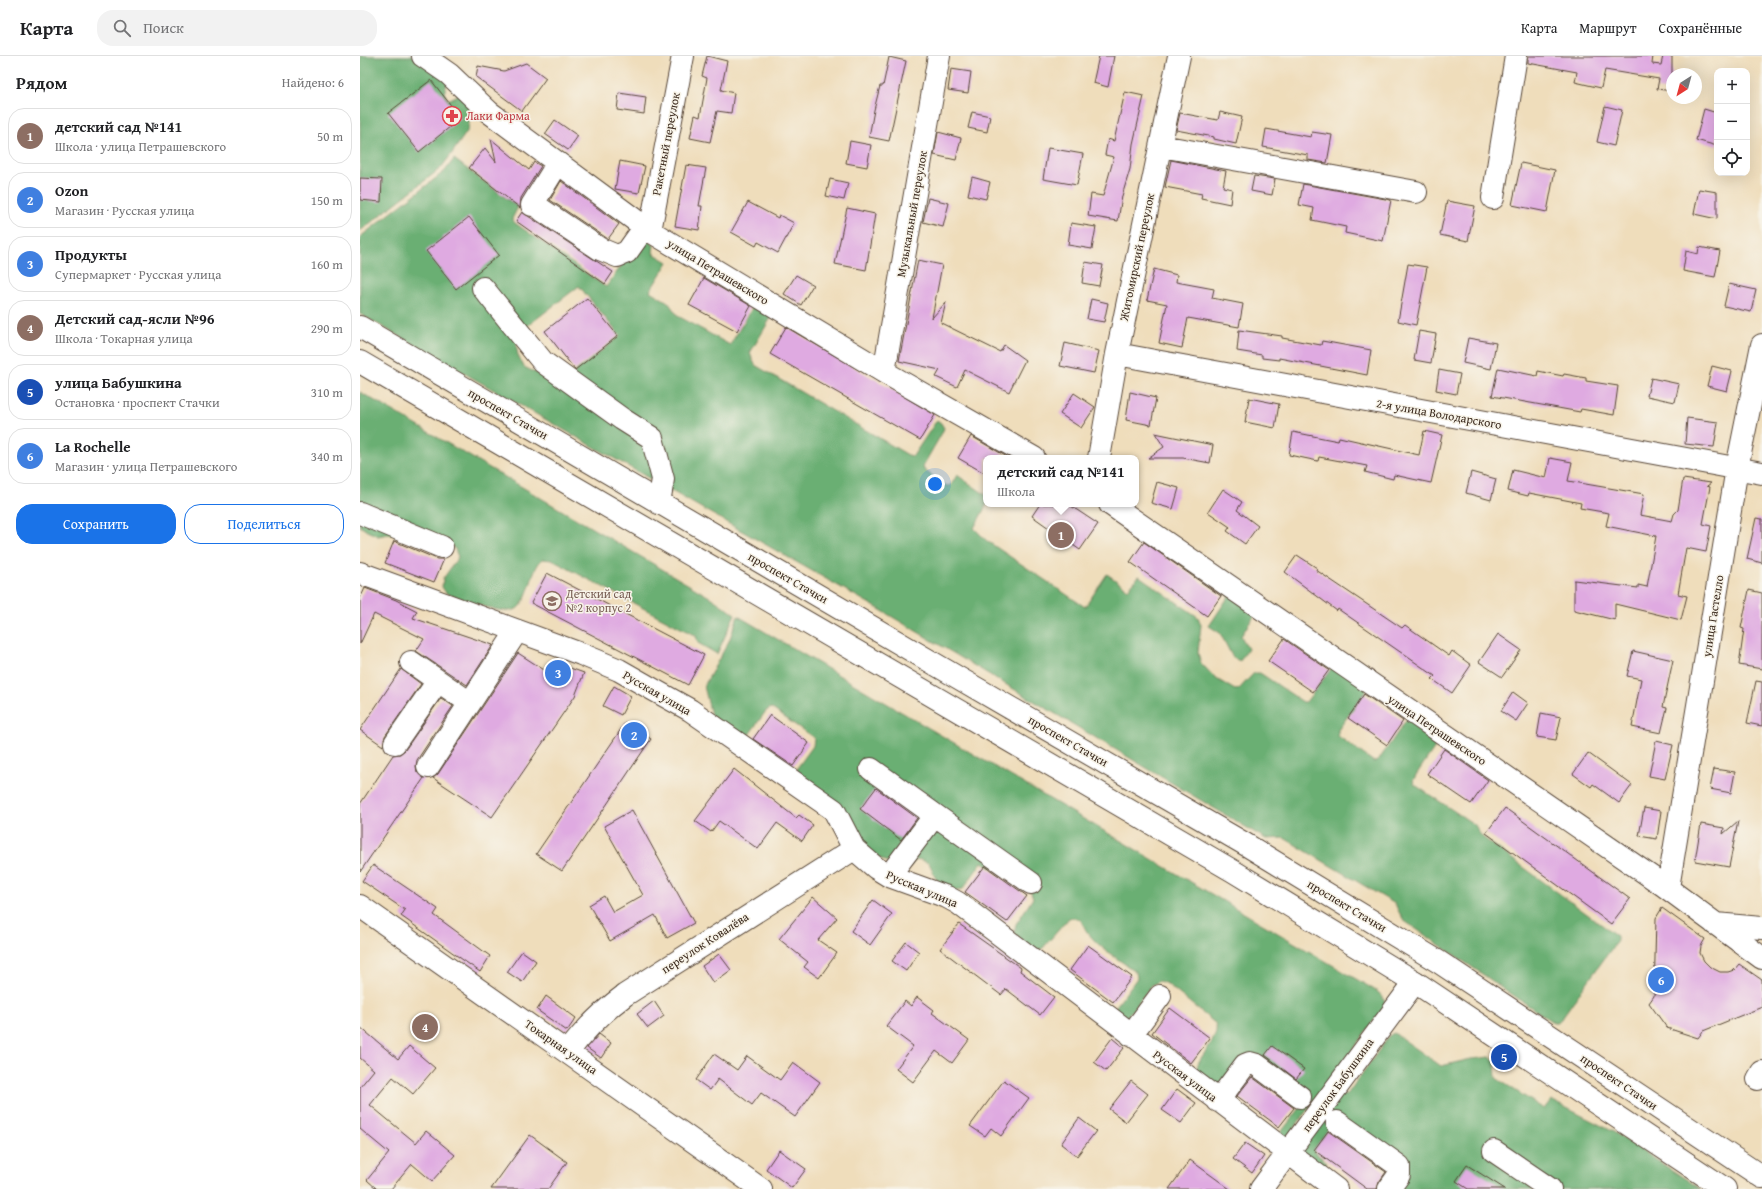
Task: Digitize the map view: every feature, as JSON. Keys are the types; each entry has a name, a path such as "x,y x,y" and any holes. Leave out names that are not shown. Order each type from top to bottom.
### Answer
{"street":[{"name":"улица Петрашевского","path":"423,56 451,65 489,112 647,230 884,372 1029,455"},
{"name":"Ракетный переулок","path":"647,230 683,56"},
{"name":"Музыкальный переулок","path":"884,372 939,56"},
{"name":"Житомирский переулок","path":"1100,455 1117,354 1179,56"},
{"path":"1493,198 1516,56"},
{"path":"1161,146 1416,192"},
{"path":"558,163 537,208 600,249 617,256 627,252 647,230"},
{"path":"483,288 543,362 622,420 652,438 663,480 659,503"},
{"name":"проспект Стачки","path":"360,327 1245,844 1439,962 1762,1177"},
{"name":"улица Гастелло","path":"1668,888 1737,468 1762,345"},
{"name":"2-я улица Володарского","path":"1117,354 1762,473"},
{"path":"360,362 1233,871 1415,982 1725,1189"},
{"name":"улица Петрашевского","path":"1114,507 1668,888 1762,958"},
{"path":"360,514 442,547"},
{"name":"Русская улица","path":"360,573 581,654 618,670 690,710 834,810 854,849 864,859 889,876 947,897 958,903 1336,1189"},
{"path":"428,767 517,631"},
{"path":"411,662 470,703"},
{"path":"395,743 438,681"},
{"path":"872,769 1031,883"},
{"path":"889,876 935,815"},
{"name":"переулок Ковалёва","path":"568,1052 586,1028 602,1012 624,995 854,849"},
{"name":"Токарная улица","path":"360,906 761,1189"},
{"path":"1715,924 1762,928"},
{"name":"переулок Бабушкина","path":"1261,1189 1415,982"},
{"path":"1131,1035 1160,996"},
{"path":"1218,1101 1245,1065 1250,1063 1257,1065 1300,1097"},
{"path":"1337,1122 1399,1166 1399,1175 1389,1189"},
{"path":"1494,1152 1550,1189"}],"green space":[{"path":"360,56 413,56 448,81 444,93 448,100 460,94 469,107 470,116 468,130 441,168 360,231"},
{"path":"454,159 518,207 512,219 515,223 606,287 642,237 654,245 653,253 668,262 650,291 668,302 678,316 730,345 754,305 772,316 750,353 755,365 908,455 913,456 937,420 941,423 944,428 923,466 924,470 947,486 951,485 957,475 983,493 983,507 985,507 974,528 987,541 1085,607 1107,574 1128,589 1139,576 1198,617 1201,625 1198,653 1201,663 1215,678 1235,690 1239,689 1254,673 1260,673 1303,702 1306,702 1334,665 1368,688 1338,730 1338,736 1374,762 1378,761 1409,716 1441,738 1416,775 1413,781 1415,785 1475,825 1481,836 1617,936 1617,941 1558,1023 1554,1023 1403,920 1395,904 1284,838 1266,839 879,609 360,314 360,237 445,171","holes":["579,286 620,336 566,379 549,379 524,367 518,355 516,345 526,327"]},
{"path":"360,392 713,599 735,614 717,654 698,643 696,636 552,560 542,559 534,572 524,600 519,607 514,610 507,611 490,608 446,593 442,587 443,579 458,557 455,549 446,542 388,534 378,536 360,526"},
{"path":"1231,593 1258,610 1241,636 1248,649 1240,661 1233,658 1220,633 1209,626"},
{"path":"738,616 1380,994 1384,999 1385,1006 1285,1140 1281,1136 1281,1132 1304,1103 1255,1059 1218,1086 1201,1076 1197,1069 1198,1064 1214,1039 1216,1024 1167,984 1159,981 1152,985 1126,1018 1114,1009 1137,978 1136,972 1098,944 1088,933 1080,920 1069,918 1042,949 1033,950 1014,934 1016,924 1033,898 1031,892 982,862 963,889 952,891 937,880 931,866 927,862 917,859 908,868 900,868 879,858 866,847 849,820 798,778 797,768 813,746 814,738 771,708 766,711 748,736 738,739 711,715 704,686 729,641"},
{"path":"1394,1033 1441,1066 1471,1059 1490,1057 1495,1061 1496,1078 1544,1109 1551,1100 1612,1131 1701,1189 1384,1189 1397,1171 1332,1124 1313,1151 1327,1162 1321,1170 1297,1148 1337,1091 1346,1096 1390,1035"}],"building":[{"path":"707,56 727,61 721,90 734,93 731,113 717,111 710,142 690,138 695,115 700,117 707,78 702,76"},
{"path":"1099,56 1114,56 1108,87 1093,83"},
{"path":"1528,56 1653,56 1652,64 1661,65 1663,56 1672,56 1672,68 1666,68 1666,90 1657,89 1659,79 1605,70 1601,88 1575,82 1577,72 1528,63"},
{"path":"889,57 906,61 889,141 869,137 880,86 883,86"},
{"path":"526,63 546,78 522,111 476,77 478,66 504,71"},
{"path":"951,69 971,72 968,93 948,90"},
{"path":"431,80 461,118 419,152 388,113"},
{"path":"1125,92 1144,96 1118,221 1088,216 1091,194 1103,196 1114,157 1105,155 1108,139 1114,141"},
{"path":"619,93 646,97 644,114 617,110"},
{"path":"1605,106 1622,110 1614,146 1597,142"},
{"path":"1704,109 1714,112 1714,145 1696,140"},
{"path":"972,112 990,116 987,132 968,128"},
{"path":"1220,112 1242,117 1236,144 1214,139 1214,137 1176,130 1180,113 1218,120"},
{"path":"555,120 578,136 568,150 545,134"},
{"path":"1266,129 1311,137 1312,132 1332,135 1327,163 1308,160 1308,155 1263,147"},
{"path":"938,132 961,138 956,160 934,155"},
{"path":"491,139 529,170 534,162 541,166 521,198 520,208 469,168 485,148 496,162"},
{"path":"850,141 871,145 867,167 846,163"},
{"path":"1048,148 1083,154 1077,185 1043,179"},
{"path":"1171,160 1226,171 1223,187 1232,189 1230,204 1201,198 1202,194 1165,187"},
{"path":"620,161 645,166 639,193 615,189"},
{"path":"1521,163 1555,170 1547,212 1512,205"},
{"path":"686,165 706,168 699,206 702,206 699,230 675,226"},
{"path":"1254,176 1275,179 1272,195 1251,191"},
{"path":"972,177 990,182 986,199 968,195"},
{"path":"360,178 382,179 381,202 360,200"},
{"path":"830,179 848,183 844,200 826,196"},
{"path":"561,181 619,224 608,239 550,200"},
{"path":"1303,184 1391,200 1383,241 1345,233 1346,227 1312,220 1314,208 1299,205"},
{"path":"1699,189 1717,192 1717,219 1694,214"},
{"path":"928,198 949,203 943,227 923,222"},
{"path":"1447,201 1475,206 1468,241 1440,235"},
{"path":"748,202 778,218 779,215 794,223 778,253 758,242 756,246 731,232"},
{"path":"847,208 875,214 866,270 835,264"},
{"path":"522,212 613,272 605,284 516,221"},
{"path":"469,217 499,255 456,289 426,251"},
{"path":"1071,223 1096,227 1092,249 1068,245"},
{"path":"1699,247 1720,251 1715,277 1683,271 1686,251 1698,254"},
{"path":"918,260 942,265 932,318 946,302 941,323 1000,352 1004,345 1025,360 1009,392 965,370 957,387 936,377 940,370 899,361"},
{"path":"1085,262 1103,265 1099,286 1082,283"},
{"path":"1408,264 1427,267 1416,325 1398,321"},
{"path":"1154,269 1177,275 1176,282 1214,289 1212,298 1243,304 1239,327 1188,318 1182,348 1159,343 1167,304 1147,300"},
{"path":"796,275 813,285 801,305 784,294"},
{"path":"704,278 751,306 737,331 689,305"},
{"path":"1729,284 1756,290 1751,312 1724,306"},
{"path":"587,298 618,336 575,370 545,331"},
{"path":"1091,299 1108,303 1104,322 1087,319"},
{"path":"786,327 935,415 920,440 770,354"},
{"path":"1239,330 1282,336 1282,338 1321,345 1322,341 1371,350 1367,375 1279,358 1279,360 1262,358 1262,355 1237,351"},
{"path":"1419,331 1436,334 1431,363 1414,360"},
{"path":"1468,338 1496,343 1491,369 1463,363"},
{"path":"1065,343 1099,351 1094,373 1060,366"},
{"path":"1712,366 1732,371 1727,391 1707,386"},
{"path":"1498,368 1537,376 1538,371 1563,376 1564,374 1586,378 1586,381 1618,386 1614,415 1581,409 1580,412 1492,396"},
{"path":"1439,370 1460,374 1456,394 1436,390"},
{"path":"1651,378 1679,384 1675,402 1647,396"},
{"path":"1130,392 1156,398 1151,425 1126,420"},
{"path":"1074,393 1095,407 1081,428 1060,414"},
{"path":"1249,398 1279,404 1275,428 1245,422"},
{"path":"1687,418 1718,422 1714,447 1685,444"},
{"path":"1424,431 1442,435 1431,483 1394,475 1393,479 1365,472 1367,466 1319,457 1318,461 1289,455 1293,432 1338,441 1339,437 1419,455"},
{"path":"1155,433 1213,445 1210,463 1183,458 1148,458 1164,447"},
{"path":"971,436 1004,455 983,455 983,472 958,458"},
{"path":"1550,458 1572,462 1568,481 1644,494 1640,515 1672,521 1674,514 1678,510 1683,479 1711,483 1707,486 1710,487 1703,524 1711,526 1706,552 1686,548 1678,594 1687,596 1681,620 1615,604 1615,620 1574,610 1574,580 1638,588 1638,585 1647,587 1656,536 1606,526 1609,513 1580,508 1581,503 1529,493 1528,496 1508,491 1513,470 1546,478"},
{"path":"1471,472 1496,479 1491,500 1466,493"},
{"path":"1157,482 1179,488 1173,509 1151,503"},
{"path":"1223,489 1242,502 1237,510 1258,526 1245,544 1227,531 1230,527 1208,512"},
{"path":"1038,507 1072,507 1098,524 1080,550 1032,516"},
{"path":"1756,518 1762,519 1762,563 1747,559"},
{"path":"394,541 437,559 444,559 434,582 385,563"},
{"path":"1144,542 1221,596 1207,616 1130,562"},
{"path":"1297,555 1317,568 1316,570 1402,628 1405,625 1449,656 1452,651 1471,665 1452,693 1432,679 1435,676 1338,609 1337,611 1285,572"},
{"path":"547,573 704,655 688,685 531,603"},
{"path":"365,588 396,600 417,611 413,618 493,645 467,685 416,651 424,639 374,614 360,644 360,599"},
{"path":"1749,590 1762,593 1762,669 1739,665 1744,629 1741,628"},
{"path":"1498,634 1521,650 1502,677 1479,662"},
{"path":"1284,639 1329,670 1313,692 1268,661"},
{"path":"1633,651 1673,660 1663,707 1667,708 1661,733 1632,727 1641,679 1627,676"},
{"path":"518,653 552,675 556,663 584,673 575,696 492,817 433,778 438,774"},
{"path":"401,669 421,684 385,736 383,746 360,730"},
{"path":"1756,681 1762,682 1762,726 1747,723"},
{"path":"614,686 631,696 621,715 603,706"},
{"path":"1513,692 1528,703 1516,721 1501,711"},
{"path":"1364,694 1403,721 1387,745 1348,718"},
{"path":"441,698 453,706 417,760 417,772 424,778 360,872 360,804 393,755 400,754 405,750"},
{"path":"1541,713 1561,717 1556,740 1537,737"},
{"path":"770,715 809,743 793,766 753,739"},
{"path":"626,722 651,739 562,871 536,854"},
{"path":"1656,741 1673,745 1665,779 1649,776"},
{"path":"1444,749 1488,780 1471,804 1427,774"},
{"path":"1588,753 1632,785 1619,803 1593,784 1591,787 1573,774"},
{"path":"734,769 796,818 799,815 813,825 802,841 777,823 758,849 719,821 711,832 695,821"},
{"path":"1714,769 1735,772 1731,793 1710,789"},
{"path":"876,788 917,818 901,840 860,809"},
{"path":"1505,808 1630,899 1611,924 1486,833"},
{"path":"1644,808 1661,811 1657,839 1639,836"},
{"path":"632,810 694,923 667,938 655,915 610,941 589,905 604,896 613,912 643,895 604,826"},
{"path":"1738,821 1729,867 1695,861 1701,824 1724,828 1723,834"},
{"path":"373,865 438,909 434,915 490,956 480,972 401,916 405,910 362,881"},
{"path":"985,866 1027,896 1007,922 965,892"},
{"path":"813,897 837,918 818,940 837,953 819,978 804,967 808,962 779,939"},
{"path":"873,900 892,914 870,945 851,931"},
{"path":"1662,908 1705,939 1701,946 1700,953 1704,961 1710,967 1720,972 1728,972 1734,970 1739,964 1762,980 1762,1007 1703,1031 1698,1038 1667,1028 1649,1003 1654,996 1656,918"},
{"path":"959,924 1021,968 1020,971 1054,997 1040,1015 1006,989 1001,995 940,949"},
{"path":"906,942 919,952 906,971 892,961"},
{"path":"1088,945 1132,977 1113,1002 1070,970"},
{"path":"522,951 536,961 522,982 507,972"},
{"path":"719,954 731,970 713,983 702,966"},
{"path":"546,996 576,1018 567,1031 537,1010"},
{"path":"917,997 934,1010 932,1013 969,1040 952,1063 936,1051 913,1082 896,1069 913,1046 886,1026 905,1001 911,1006"},
{"path":"654,1001 664,1016 648,1028 637,1014"},
{"path":"1170,1008 1210,1038 1191,1063 1152,1033"},
{"path":"360,1027 398,1059 409,1046 435,1068 413,1094 393,1077 370,1105 416,1143 426,1131 455,1155 432,1181 412,1164 391,1189 377,1189 367,1180 389,1153 360,1129 360,1087 374,1070 360,1058"},
{"path":"599,1034 611,1043 601,1058 587,1048"},
{"path":"1112,1038 1124,1048 1106,1071 1094,1062"},
{"path":"1272,1046 1304,1069 1296,1079 1265,1055"},
{"path":"714,1054 737,1070 747,1056 780,1080 793,1062 820,1082 795,1117 761,1093 752,1105 718,1079 710,1090 696,1080"},
{"path":"1252,1077 1294,1108 1279,1127 1237,1096"},
{"path":"1004,1080 1029,1098 1001,1136 991,1128 985,1136 970,1126"},
{"path":"1131,1081 1148,1094 1126,1122 1109,1109"},
{"path":"1177,1089 1196,1103 1181,1123 1162,1110"},
{"path":"1079,1118 1096,1131 1077,1156 1061,1144"},
{"path":"1328,1131 1386,1172 1379,1182 1377,1189 1367,1189 1314,1150"},
{"path":"530,1135 567,1162 548,1189 491,1189"},
{"path":"1245,1143 1264,1156 1252,1173 1233,1159"},
{"path":"779,1150 806,1169 792,1188 766,1169"},
{"path":"1190,1160 1230,1189 1169,1189"},
{"path":"1467,1165 1505,1189 1468,1189 1456,1181"}],"place":[{"name":"Лаки Фарма","path":"452,116"},
{"name":"детский сад №141","path":"1061,535"},
{"name":"Детский сад №2 корпус 2","path":"552,601"},
{"name":"Продукты","path":"558,673"},
{"name":"Ozon","path":"634,735"},
{"name":"La Rochelle","path":"1661,980"},
{"name":"Детский сад-ясли №96","path":"425,1027"},
{"name":"улица Бабушкина","path":"1504,1057"}]}
